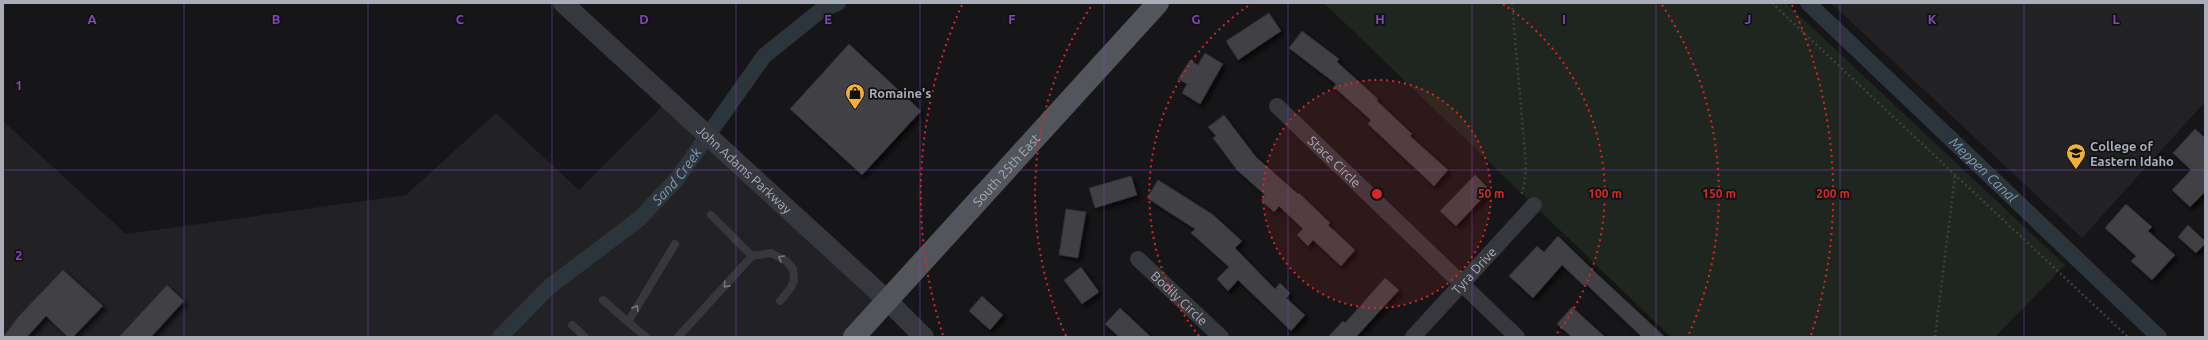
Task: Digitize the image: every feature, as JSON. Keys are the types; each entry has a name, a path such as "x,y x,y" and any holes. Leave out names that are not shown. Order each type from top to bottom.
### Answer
{"main road":[{"name":"South 25th East","path":"854,337 1158,3"}],"street":[{"name":"John Adams Parkway","path":"563,3 888,301 924,337"},
{"name":"Stace Circle","path":"1277,106 1517,337"},
{"name":"Tyra Drive","path":"1413,337 1534,205"},
{"name":"Bodily Circle","path":"1138,259 1221,337"}],"lane":[{"path":"711,215 752,256"},
{"path":"628,322 675,244"},
{"path":"678,337 752,256 771,253 786,261 793,269 794,280 790,289 780,301"},
{"path":"603,300 646,337"},
{"path":"572,325 585,337"}],"path":[{"path":"1512,3 1526,165 1524,187 1521,195"},
{"path":"1772,3 2128,337"},
{"path":"1935,337 1955,176"}],"shaded area":[{"path":"1324,3 1786,3 2065,265 1995,337 1671,337"},
{"name":"College of Eastern Idaho","path":"1831,3 2205,3 2205,102 2082,238"},
{"path":"672,97 888,301 854,337 3,337 3,121 126,234 406,195 496,113 579,190"}],"building":[{"path":"1269,13 1281,31 1238,60 1226,41"},
{"path":"1302,31 1339,59 1337,62 1378,99 1377,101 1412,134 1410,136 1448,170 1434,186 1368,124 1371,120 1334,87 1336,84 1289,48"},
{"name":"Romaine's","path":"849,44 921,111 862,175 790,109"},
{"path":"1205,53 1223,64 1200,104 1182,93 1187,84 1178,79 1190,60 1198,65"},
{"path":"1224,115 1256,157 1298,194 1299,193 1330,223 1328,225 1355,250 1341,266 1313,240 1308,246 1297,235 1303,229 1279,206 1274,212 1261,200 1265,195 1237,170 1213,138 1216,136 1208,127"},
{"path":"2195,129 2205,138 2205,192 2190,207 2172,190 2191,170 2173,153"},
{"path":"1475,175 1490,190 1456,226 1440,211"},
{"path":"1131,176 1137,195 1095,208 1089,188"},
{"path":"1158,180 1212,214 1242,241 1235,248 1275,289 1280,283 1290,293 1286,298 1305,315 1291,331 1238,280 1228,291 1217,279 1229,267 1191,233 1195,229 1147,198"},
{"path":"2126,204 2152,227 2148,231 2175,255 2152,280 2131,261 2136,256 2105,228"},
{"path":"1066,209 1086,212 1078,258 1059,255"},
{"path":"2188,225 2205,241 2205,244 2196,253 2178,237"},
{"path":"1558,236 1665,337 1642,337 1586,284 1584,286 1562,265 1533,298 1509,276 1537,246 1544,252"},
{"path":"1081,267 1099,292 1082,304 1064,280"},
{"path":"63,270 103,306 73,337 68,337 46,316 27,337 3,337 19,316"},
{"path":"1385,278 1399,290 1356,337 1328,337 1343,321 1345,323"},
{"path":"167,285 184,301 151,337 119,337"},
{"path":"982,296 1003,315 990,330 969,311"},
{"path":"1572,307 1605,337 1572,337 1557,324"},
{"path":"1120,308 1151,337 1119,337 1105,324"}],"waterway":[{"name":"Sand Creek","path":"500,337 549,287 639,219 677,179 764,56 820,11 838,3"},
{"name":"Meppen Canal","path":"1808,3 2159,337"}],"place":[{"name":"Romaine's","path":"855,110"},
{"name":"College of Eastern Idaho","path":"2076,170"}]}
